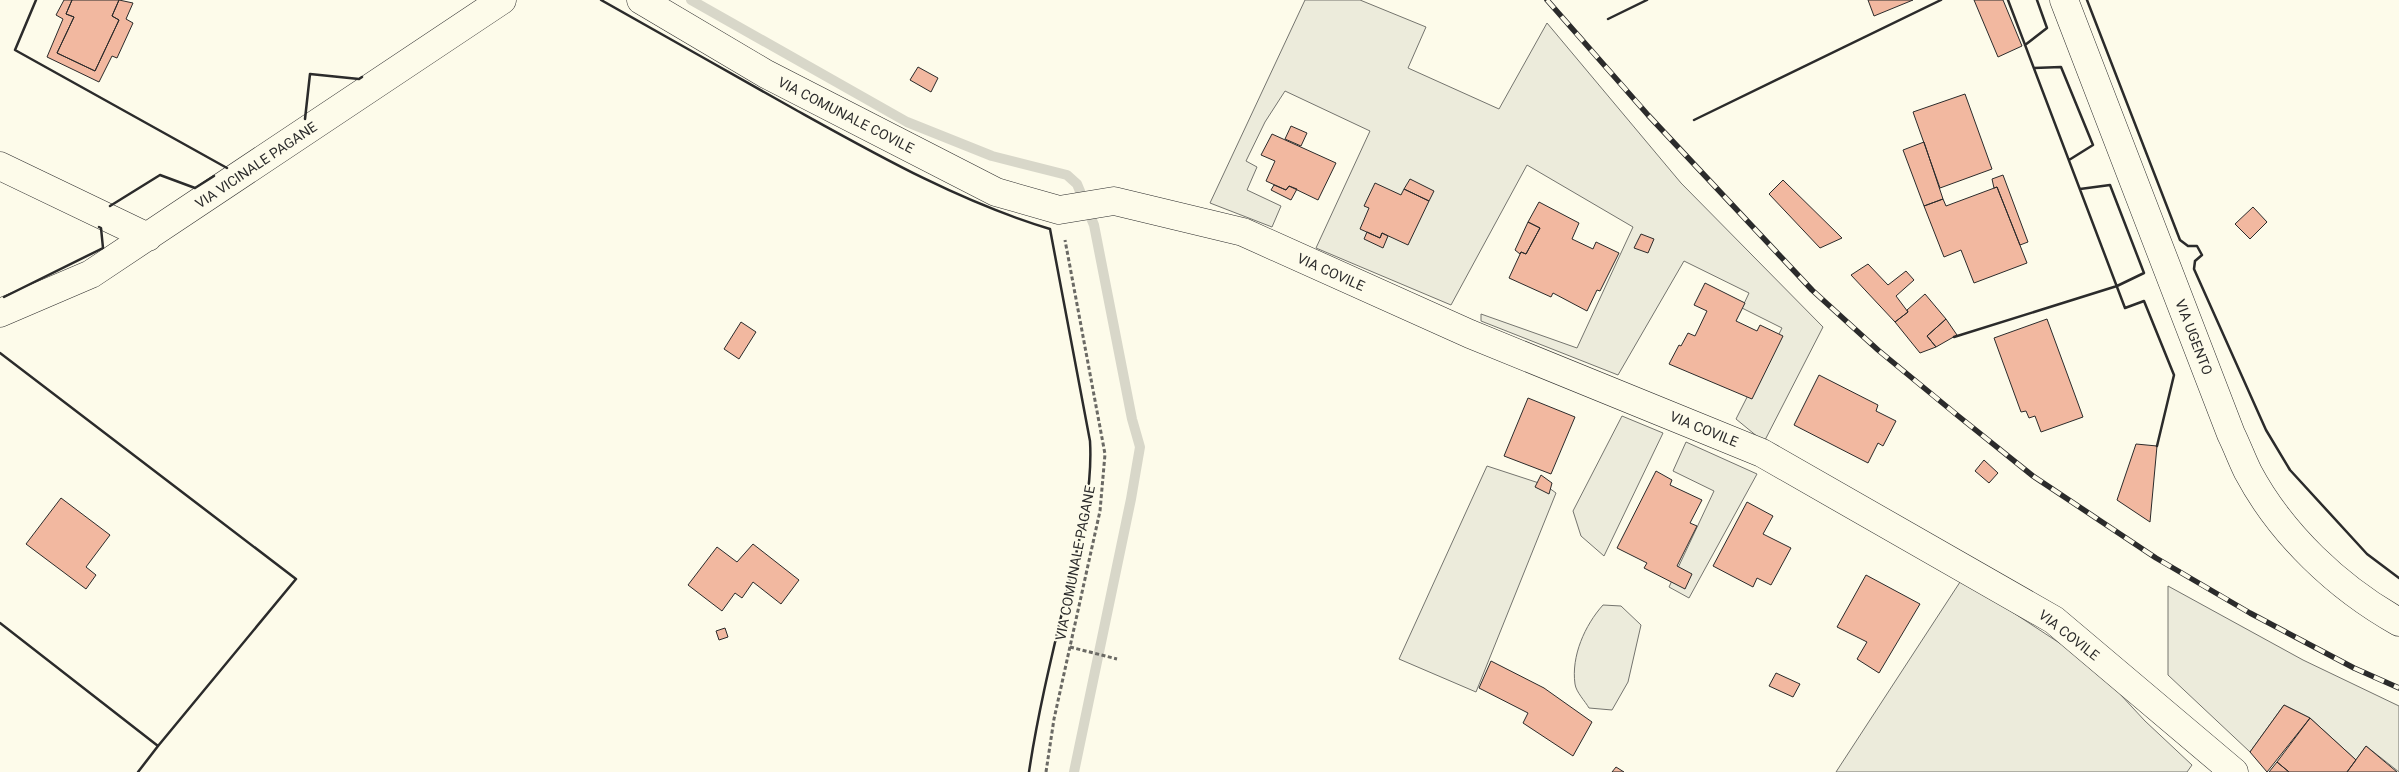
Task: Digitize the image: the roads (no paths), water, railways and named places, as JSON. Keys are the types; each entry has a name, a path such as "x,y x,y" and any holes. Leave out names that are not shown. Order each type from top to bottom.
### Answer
{"street":[{"name":"VIA VICINALE PAGANE","path":"0,313 91,274 502,0"},
{"name":"VIA COMUNALE COVILE","path":"641,0 766,74 996,192 1059,210 1114,201"},
{"name":"VIA UGENTO","path":"2064,0 2231,434 2248,473 2274,511 2305,548 2338,580 2370,606 2399,622"},
{"path":"0,166 148,237"},
{"name":"VIA COVILE","path":"1114,201 1243,232 1470,334 1762,453 2054,620 2234,772"}],"waterway":[{"path":"691,0 907,122 992,156 1067,175 1077,184 1094,225 1132,419 1140,447 1131,499 1074,772"}],"railway":[{"path":"1547,0 1648,115 1812,290 1878,350 1957,415 2033,476 2156,558 2250,613 2354,668 2399,688"}]}
